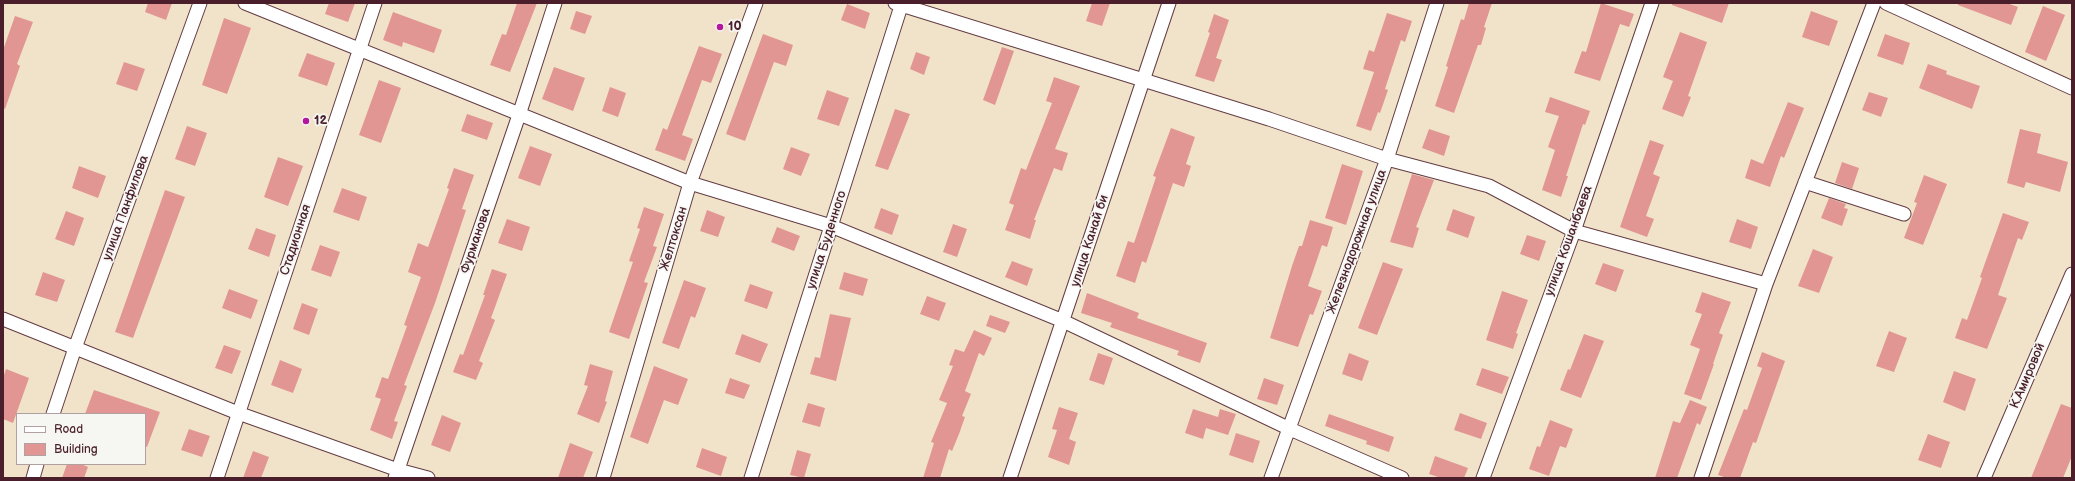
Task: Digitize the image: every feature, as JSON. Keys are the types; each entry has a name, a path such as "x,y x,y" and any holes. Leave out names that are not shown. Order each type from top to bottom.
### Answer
{"street":[{"name":"улица Панфилова","path":"53,413 75,348 200,3"},
{"path":"245,3 690,183 831,226 1063,321 1290,429 1402,478"},
{"name":"Стадионная","path":"217,478 375,3"},
{"name":"Фурманова","path":"396,474 519,115 555,3"},
{"name":"Желтоксан","path":"603,478 690,183 756,3"},
{"name":"улица Канай би","path":"1010,478 1169,3"},
{"name":"Железнодорожная улица","path":"1271,478 1387,159 1437,3"},
{"name":"улица Кошанбаева","path":"1483,478 1574,231 1652,3"},
{"path":"1700,478 1766,284 1874,3"},
{"path":"1886,3 2072,88"},
{"path":"899,4 1268,119 1387,159 1489,186 1574,231 1766,284"},
{"name":"улица Буденного","path":"752,478 899,4"},
{"path":"1805,182 1904,214"},
{"name":"К.Амировой","path":"1984,478 2072,274"},
{"path":"3,319 238,413 396,474 428,478"},
{"path":"33,478 37,465"}],"building":[{"path":"148,3 172,3 166,20 145,12"},
{"path":"329,3 355,3 348,22 325,14"},
{"path":"517,3 537,3 510,72 490,65 502,34 506,35"},
{"path":"1092,3 1110,3 1102,26 1086,21"},
{"path":"1469,3 1492,3 1484,27 1486,28 1481,45 1478,45 1454,113 1435,106 1448,67 1446,66 1461,19 1464,20"},
{"path":"1601,3 1634,14 1629,27 1620,24 1600,81 1574,73 1582,51 1586,52"},
{"path":"1672,3 1729,3 1722,23 1672,5"},
{"path":"1958,3 2007,3 2018,7 2011,25 1958,5"},
{"path":"847,4 870,13 865,29 841,20"},
{"path":"2043,6 2065,15 2046,61 2025,52"},
{"path":"576,11 592,16 585,34 570,29"},
{"path":"1811,11 1838,21 1829,46 1802,37"},
{"path":"393,12 442,30 434,53 403,42 402,47 383,40"},
{"path":"1387,13 1412,21 1405,42 1401,40 1385,89 1388,90 1380,113 1378,112 1371,131 1356,126 1374,72 1363,69 1369,50 1374,52"},
{"path":"1214,14 1229,20 1216,58 1222,60 1214,82 1195,76 1210,33 1208,32"},
{"path":"15,16 33,22 17,64 20,66 5,109 3,108 3,50"},
{"path":"224,18 251,28 227,94 202,85"},
{"path":"1680,32 1707,42 1688,96 1691,97 1683,117 1662,109 1673,81 1663,77"},
{"path":"763,34 793,45 786,66 774,62 745,141 726,134"},
{"path":"1885,34 1910,43 1903,65 1877,56"},
{"path":"699,46 722,54 711,83 702,80 682,135 693,139 685,161 655,150 663,128 667,130"},
{"path":"1002,47 1014,51 995,105 983,100"},
{"path":"916,52 930,57 924,75 910,69"},
{"path":"307,53 335,63 327,86 298,76"},
{"path":"124,62 145,69 137,91 116,84"},
{"path":"1928,64 1947,71 1946,74 1980,86 1972,109 1919,88"},
{"path":"554,67 585,78 573,111 542,99"},
{"path":"1054,77 1080,86 1055,149 1068,153 1062,171 1054,168 1034,220 1036,220 1030,239 1005,230 1014,205 1009,203 1021,168 1026,170 1052,103 1046,101"},
{"path":"379,80 401,88 381,143 359,135"},
{"path":"610,87 626,93 618,117 602,111"},
{"path":"827,90 849,98 839,126 817,119"},
{"path":"1869,92 1888,98 1881,117 1862,110"},
{"path":"1550,97 1590,111 1585,125 1583,124 1566,176 1568,176 1561,197 1542,190 1555,150 1548,147 1559,116 1545,112"},
{"path":"1788,102 1804,108 1784,158 1781,156 1770,187 1745,178 1751,159 1763,164"},
{"path":"895,109 910,114 888,170 875,166"},
{"path":"467,114 493,123 487,140 461,131"},
{"path":"187,126 207,133 195,166 175,159"},
{"path":"1171,128 1195,137 1186,164 1191,166 1184,187 1173,183 1146,263 1142,261 1135,283 1116,276 1128,241 1134,243 1156,177 1153,176"},
{"path":"1429,129 1450,136 1444,156 1422,148"},
{"path":"2020,129 2041,134 2037,153 2068,162 2060,192 2026,182 2024,188 2007,183"},
{"path":"1650,140 1664,145 1653,174 1660,177 1646,216 1654,219 1647,237 1620,227"},
{"path":"530,146 552,154 540,186 518,178"},
{"path":"791,147 810,154 801,176 783,169"},
{"path":"278,157 303,166 288,206 264,197"},
{"path":"1842,162 1859,168 1852,189 1835,183"},
{"path":"1342,164 1363,171 1346,225 1325,218"},
{"path":"79,166 106,176 98,198 72,188"},
{"path":"454,168 474,175 462,209 466,210 435,303 404,385 407,386 394,421 398,422 392,439 370,430 381,399 375,397 382,377 388,379 407,326 404,325 421,277 408,272 418,243 428,247 449,189 447,188"},
{"path":"1412,174 1434,180 1416,227 1419,228 1413,248 1390,242"},
{"path":"1924,175 1947,184 1923,245 1904,238 1917,203 1914,202"},
{"path":"342,188 367,197 359,221 333,212"},
{"path":"165,190 185,197 133,338 115,332"},
{"path":"1829,198 1846,204 1844,208 1848,209 1842,226 1821,218"},
{"path":"644,207 664,214 653,246 657,247 644,282 648,283 629,339 609,332 633,262 629,261 640,229 637,228"},
{"path":"881,208 899,215 892,235 874,228"},
{"path":"1453,209 1475,217 1468,238 1446,230"},
{"path":"707,210 725,217 718,237 700,231"},
{"path":"66,211 84,218 74,246 55,239"},
{"path":"2003,213 2029,222 2022,240 2018,238 1998,295 2007,298 1987,349 1955,338 1962,318 1967,320 1982,278 1980,277"},
{"path":"507,219 530,227 522,251 498,243"},
{"path":"1737,219 1758,227 1751,249 1729,242"},
{"path":"1310,220 1333,227 1327,247 1322,245 1308,286 1322,291 1313,315 1310,314 1298,347 1270,338 1292,266 1299,246 1302,246"},
{"path":"953,224 967,229 957,257 943,252"},
{"path":"777,227 800,236 794,251 771,242"},
{"path":"256,228 276,235 269,257 248,249"},
{"path":"1527,235 1546,241 1539,261 1520,254"},
{"path":"320,245 340,252 331,277 311,270"},
{"path":"1813,249 1833,257 1819,293 1798,286"},
{"path":"1012,261 1033,269 1027,286 1005,277"},
{"path":"1383,262 1403,269 1377,335 1358,328"},
{"path":"1603,263 1624,270 1616,292 1595,284"},
{"path":"492,269 507,274 491,318 495,320 479,361 483,363 476,380 453,372 460,354 463,355 485,295 483,295"},
{"path":"43,272 65,280 57,302 35,295"},
{"path":"844,272 868,279 863,296 839,289"},
{"path":"684,280 706,288 695,318 691,316 679,349 662,343"},
{"path":"750,284 773,292 767,309 744,301"},
{"path":"229,289 258,300 251,319 222,308"},
{"path":"1502,291 1528,300 1516,333 1518,334 1513,349 1486,340"},
{"path":"1702,292 1731,302 1719,333 1723,335 1701,400 1684,394 1700,349 1690,345 1702,314 1695,312"},
{"path":"1087,293 1139,313 1137,318 1207,343 1200,363 1177,355 1179,351 1110,327 1112,323 1081,313"},
{"path":"927,296 946,303 939,321 920,314"},
{"path":"302,303 318,309 309,335 293,329"},
{"path":"830,314 851,318 836,381 810,374 815,357 820,358"},
{"path":"990,315 1010,322 1005,333 986,326"},
{"path":"974,330 992,338 984,356 979,353 965,391 971,394 962,416 965,417 952,451 949,449 940,478 923,478 934,443 931,442 947,403 939,400 953,366 949,365 955,349 964,352"},
{"path":"1889,331 1907,338 1894,372 1876,366"},
{"path":"742,334 768,344 760,363 735,354"},
{"path":"1584,334 1604,341 1581,398 1560,390 1568,369 1570,370"},
{"path":"224,345 241,351 232,374 215,368"},
{"path":"1762,352 1785,361 1756,443 1753,442 1740,478 1727,478 1718,475 1744,409 1747,410 1762,368 1757,366"},
{"path":"1098,353 1113,358 1104,385 1089,380"},
{"path":"1349,353 1369,361 1362,381 1342,374"},
{"path":"280,360 302,369 293,393 271,385"},
{"path":"590,364 613,371 605,401 607,402 599,423 577,414 588,386 584,385"},
{"path":"654,366 688,379 678,405 664,400 648,444 630,437"},
{"path":"1482,368 1509,377 1502,394 1476,385"},
{"path":"6,369 29,378 13,423 3,419 3,378"},
{"path":"1954,371 1976,379 1965,411 1943,402"},
{"path":"730,378 750,385 744,399 725,393"},
{"path":"1264,378 1284,385 1277,405 1257,399"},
{"path":"94,390 160,412 147,447 146,413 85,413"},
{"path":"1690,400 1707,407 1700,425 1697,423 1677,478 1655,478 1673,421 1680,423"},
{"path":"808,403 825,408 820,427 802,422"},
{"path":"2061,404 2072,408 2072,456 2063,478 2031,478"},
{"path":"1059,407 1078,413 1069,439 1076,442 1069,465 1048,457 1057,430 1052,429"},
{"path":"1193,409 1218,417 1220,409 1236,414 1228,435 1206,428 1203,439 1185,433"},
{"path":"1460,413 1487,423 1481,439 1454,430"},
{"path":"1329,414 1394,437 1389,452 1366,444 1367,441 1325,426"},
{"path":"442,415 461,423 450,452 431,445"},
{"path":"1550,420 1573,429 1566,448 1560,446 1549,476 1529,469 1537,446 1540,447"},
{"path":"189,429 210,436 202,457 181,450"},
{"path":"1236,433 1260,441 1253,463 1229,455"},
{"path":"1928,434 1950,442 1941,468 1918,460"},
{"path":"570,443 593,452 583,478 558,478"},
{"path":"702,448 727,457 721,476 696,467"},
{"path":"797,450 811,454 804,478 790,475"},
{"path":"253,451 269,457 261,478 243,478"},
{"path":"1435,456 1468,468 1464,478 1441,478 1429,474"},
{"path":"67,465 83,465 88,467 84,478 62,478"}],"place":[{"name":"10","path":"720,27"},
{"name":"12","path":"306,121"}]}
